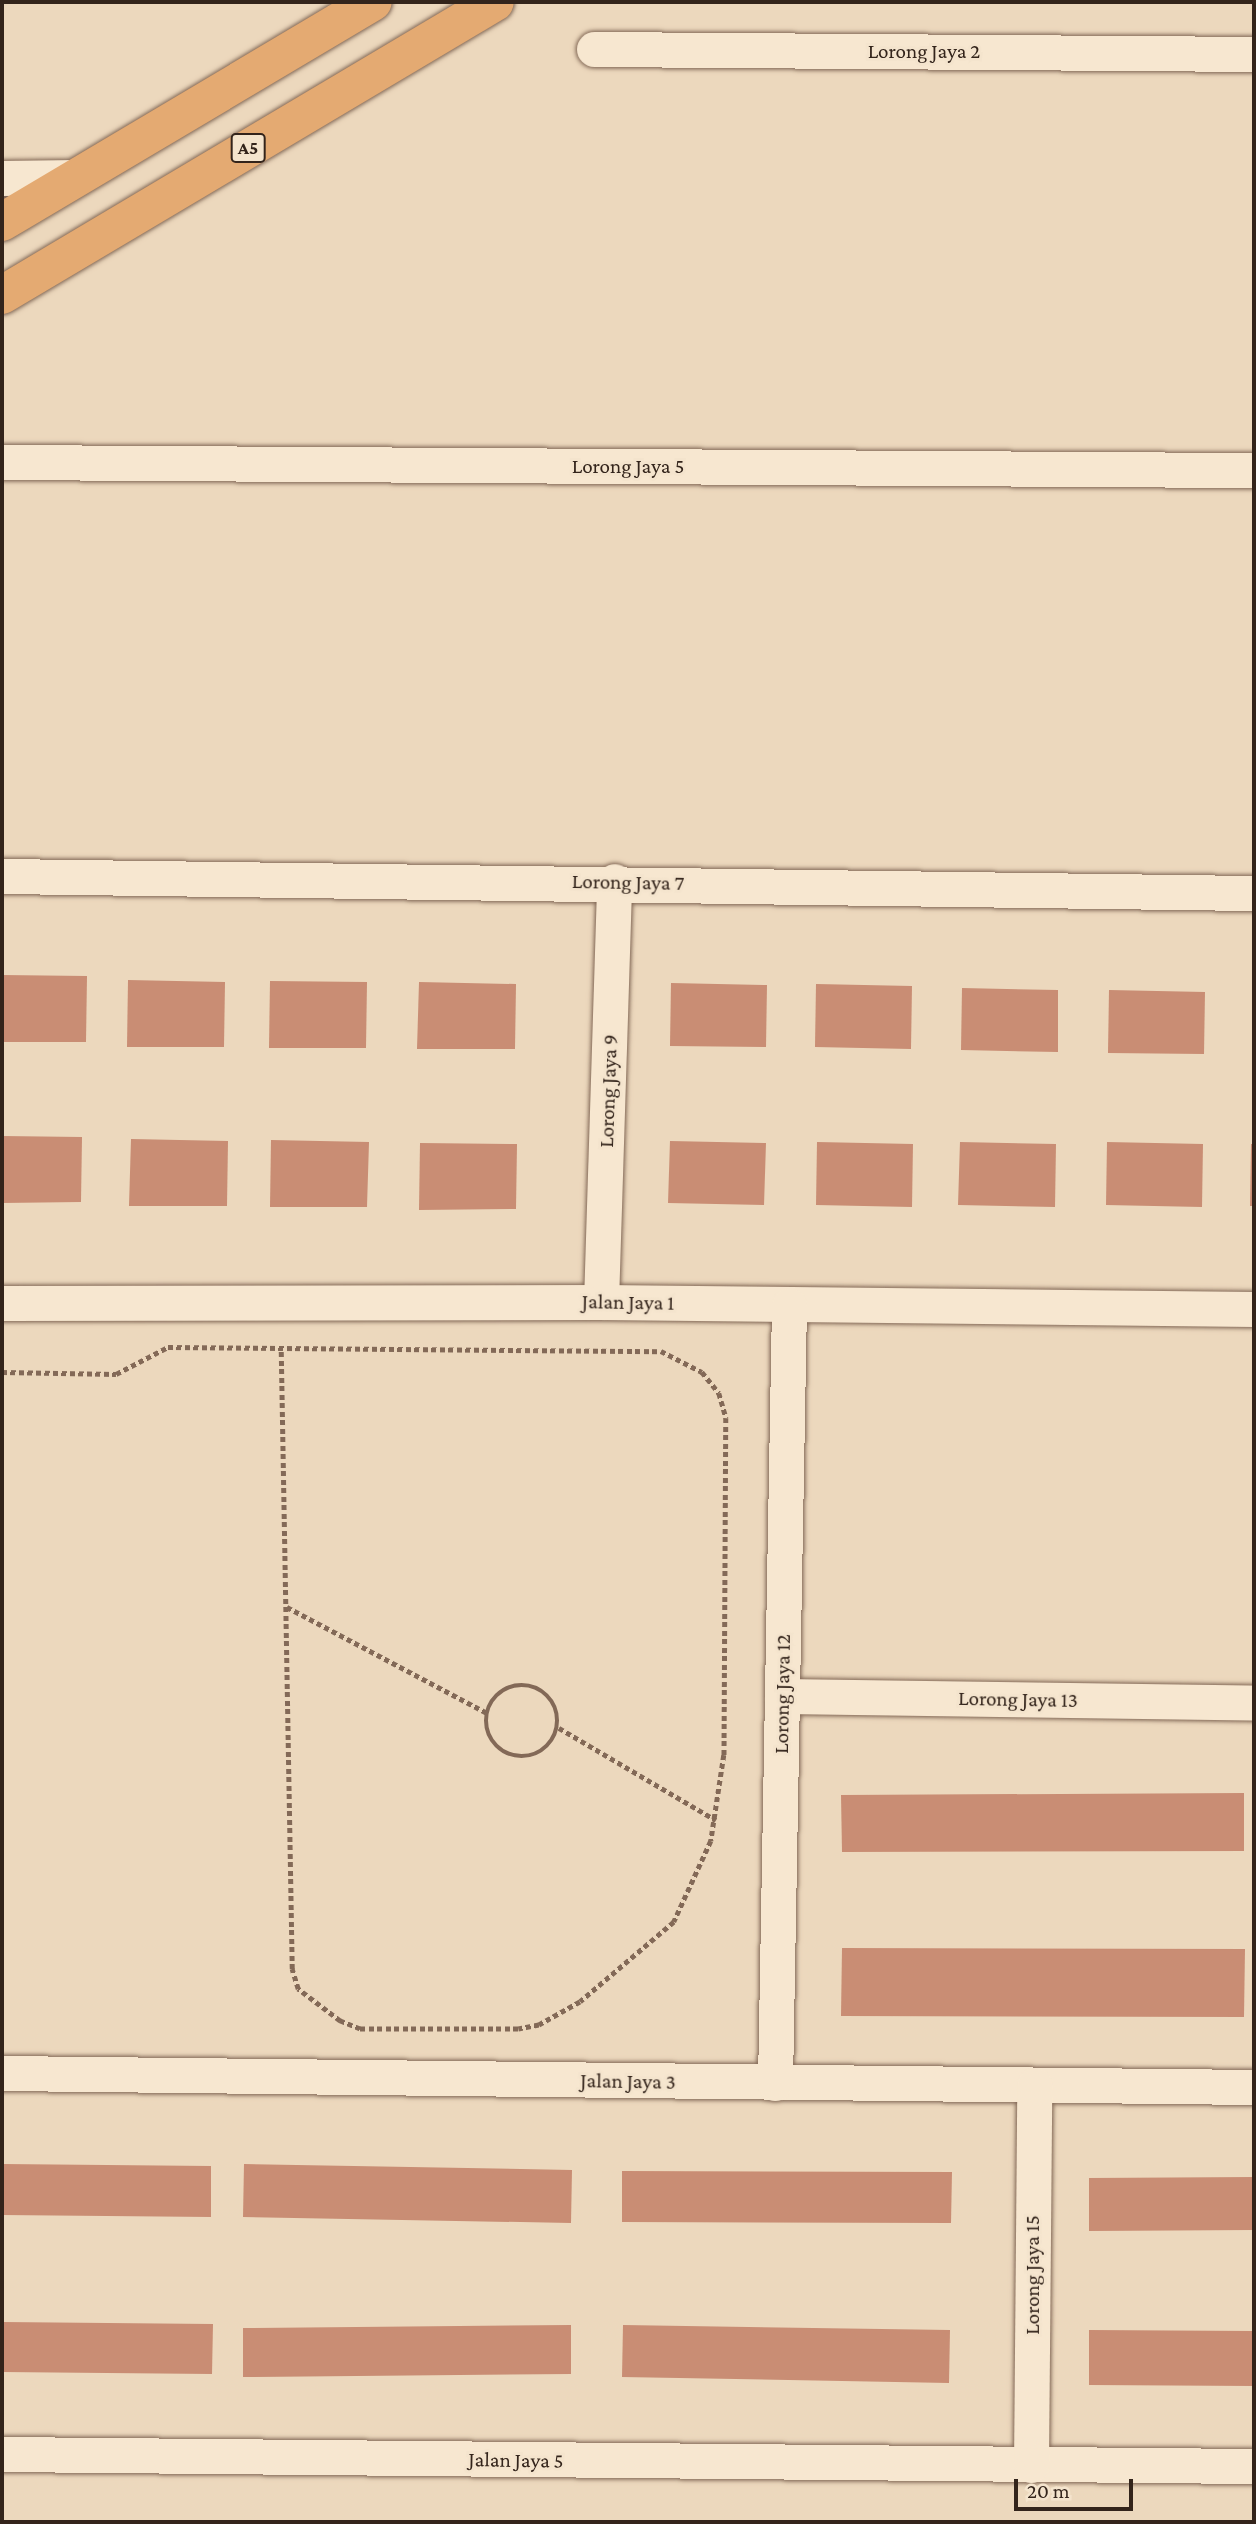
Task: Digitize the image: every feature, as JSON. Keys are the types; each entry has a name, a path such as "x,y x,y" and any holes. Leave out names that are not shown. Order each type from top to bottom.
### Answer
{"highway":[{"path":"2,222 373,2"},
{"name":"A5","path":"2,295 495,2"}],"street":[{"name":"Lorong Jaya 2","path":"594,49 1254,54"},
{"path":"2,178 76,177"},
{"name":"Lorong Jaya 5","path":"2,462 1254,470"},
{"name":"Lorong Jaya 7","path":"2,876 614,881 1254,893"},
{"name":"Lorong Jaya 9","path":"601,1301 614,881"},
{"name":"Jalan Jaya 1","path":"2,1303 601,1301 1254,1309"},
{"name":"Lorong Jaya 12","path":"775,2083 789,1305"},
{"name":"Lorong Jaya 13","path":"782,1696 1254,1703"},
{"name":"Jalan Jaya 3","path":"2,2073 1254,2087"},
{"name":"Lorong Jaya 15","path":"1031,2465 1034,2085"},
{"name":"Jalan Jaya 5","path":"2,2454 1254,2466"}],"path":[{"path":"2,1372 116,1374 168,1347 661,1351 702,1372 719,1393 726,1418 724,1755 716,1820 700,1871 674,1922 580,2002 539,2025 419,2031 360,2029 340,2021 298,1989 292,1969 281,1349"},
{"path":"286,1607 487,1713"},
{"path":"527,1685 548,1695 555,1705 559,1728 554,1740 536,1756 511,1756 492,1742 487,1713 504,1690 527,1685"},
{"path":"559,1728 716,1820"}],"building":[{"path":"2,975 87,976 86,1042 2,1042"},
{"path":"128,980 225,982 224,1047 127,1047"},
{"path":"270,981 367,982 366,1048 269,1048"},
{"path":"419,982 516,984 515,1049 417,1049"},
{"path":"671,983 767,985 766,1047 670,1046"},
{"path":"816,984 912,986 911,1049 815,1047"},
{"path":"962,988 1058,990 1058,1052 961,1050"},
{"path":"1109,990 1205,992 1204,1054 1108,1053"},
{"path":"2,1136 82,1137 81,1202 2,1203"},
{"path":"131,1139 228,1141 227,1206 129,1206"},
{"path":"271,1140 369,1142 367,1207 270,1207"},
{"path":"670,1141 766,1143 764,1205 668,1203"},
{"path":"817,1142 913,1144 912,1207 816,1205"},
{"path":"960,1142 1056,1144 1055,1207 958,1205"},
{"path":"1107,1142 1203,1144 1202,1207 1106,1205"},
{"path":"420,1143 517,1144 516,1209 419,1210"},
{"path":"1251,1144 1254,1144 1254,1206 1250,1206"},
{"path":"1244,1793 1244,1851 842,1852 841,1795"},
{"path":"842,1948 1245,1949 1244,2017 841,2016"},
{"path":"2,2164 211,2166 211,2217 2,2215"},
{"path":"244,2164 572,2170 571,2223 243,2217"},
{"path":"622,2171 952,2172 951,2223 622,2222"},
{"path":"1254,2177 1254,2230 1089,2231 1089,2178"},
{"path":"2,2322 213,2324 212,2374 2,2372"},
{"path":"571,2325 571,2374 243,2377 243,2328"},
{"path":"623,2325 950,2330 949,2383 622,2377"},
{"path":"1089,2330 1254,2331 1254,2386 1089,2385"}]}
